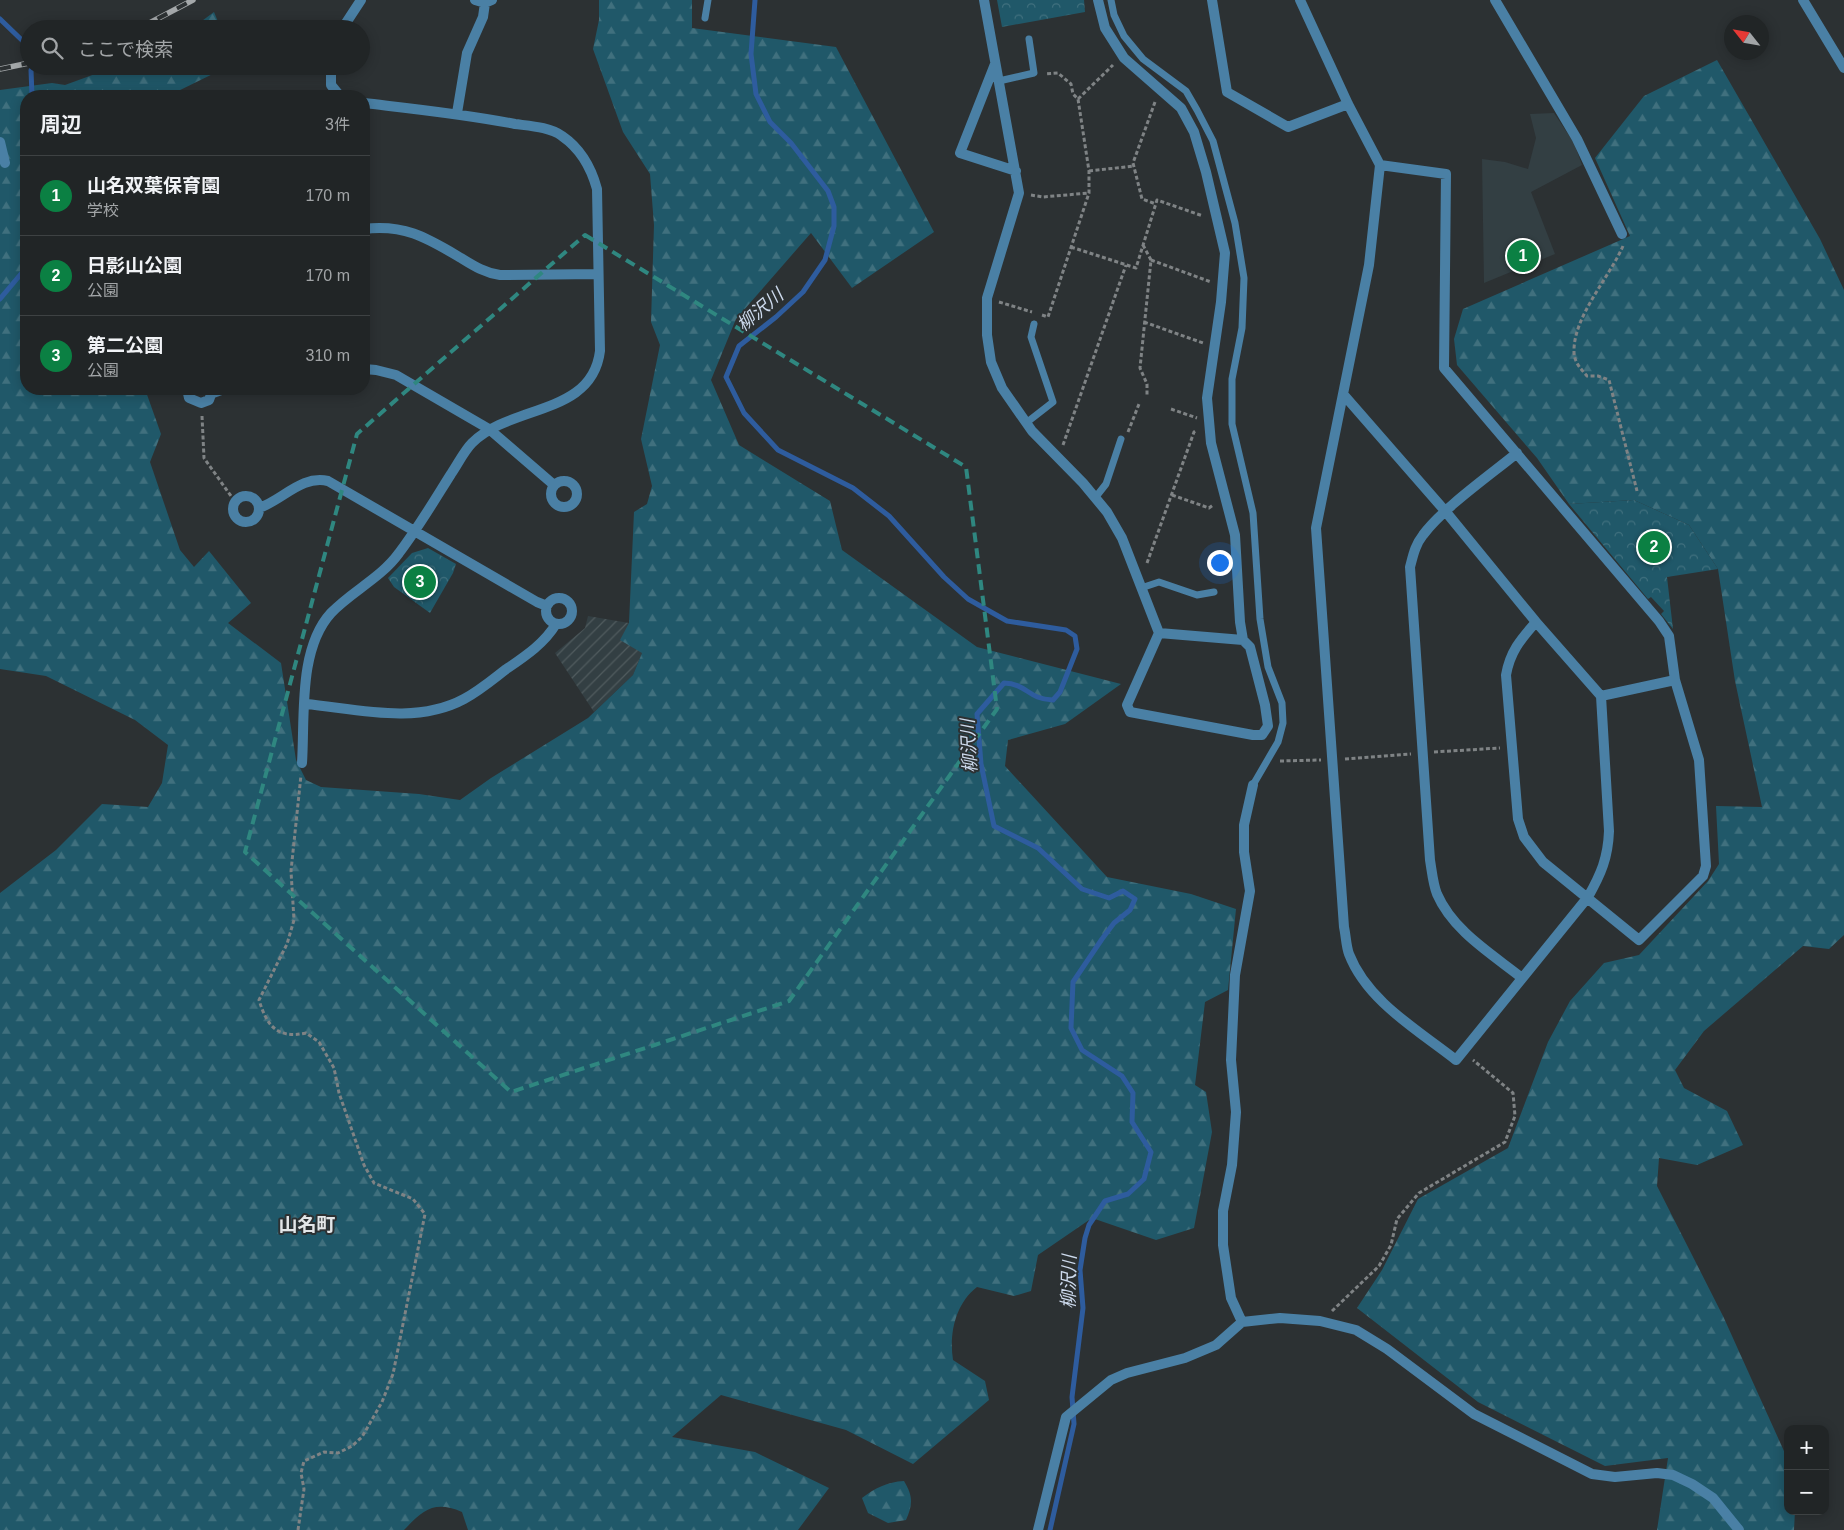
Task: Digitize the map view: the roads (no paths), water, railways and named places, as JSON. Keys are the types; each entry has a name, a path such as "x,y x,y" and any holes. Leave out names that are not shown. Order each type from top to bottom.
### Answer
{"street":[{"path":"348,20 361,0"},
{"path":"984,0 1019,193 987,298 987,335 991,362 1002,388 1026,423 1095,498 1122,538 1159,633 1127,705 1130,712 1262,735 1268,726 1265,705 1250,647 1243,640 1240,622 1235,535 1211,443 1207,398 1221,302 1225,253 1206,172 1194,132 1182,108 1124,58 1105,28 1098,0"},
{"path":"1212,0 1227,92 1288,127 1348,104"},
{"path":"1300,0 1348,104 1380,165 1368,264 1344,394 1322,487 1316,528 1344,927 1349,953 1359,974 1377,996 1456,1060 1588,897 1609,852 1610,831 1601,696 1536,622 1446,512 1344,394"},
{"path":"1495,0 1577,139 1622,234"},
{"path":"1803,0 1844,68"},
{"path":"456,113 467,53 483,17 484,1"},
{"path":"996,63 960,153 1016,171"},
{"path":"331,75 331,85 335,90"},
{"path":"302,763 310,656 322,625 332,612 390,564 415,532 471,444 488,429 572,397 593,376 600,351 597,189 592,169 577,148 561,135 539,128 456,113 370,105"},
{"path":"0,142 5,163"},
{"path":"1380,165 1446,174 1444,368 1659,621 1669,636 1675,680 1699,760 1706,866 1703,876 1639,940 1543,862 1524,837 1518,819 1514,748 1506,676 1515,645 1536,622"},
{"path":"370,229 388,228 423,236 487,273 500,275 598,274"},
{"path":"370,370 396,375 488,429 554,485"},
{"path":"188,395 189,398 196,403 209,400 211,395"},
{"path":"1517,453 1446,512 1423,535 1413,552 1410,567 1430,860 1436,893 1444,909 1456,924 1522,978"},
{"path":"259,508 274,502 297,486 318,478 328,481 547,606"},
{"path":"306,704 410,714 436,710 464,699 524,658 548,637 556,624 568,621 572,614 571,606 566,600 558,598 547,606"},
{"path":"547,606 548,619 556,624"},
{"path":"1159,633 1243,640"},
{"path":"1601,696 1675,680"},
{"path":"1242,1322 1231,1298 1223,1245 1222,1211 1232,1166 1236,1112 1231,1060 1236,975 1250,891 1244,852 1244,825 1253,785"},
{"path":"1038,1530 1066,1417 1111,1380 1127,1373 1184,1358 1216,1345 1242,1322 1280,1318 1320,1322 1356,1330 1387,1349 1474,1414 1592,1474 1615,1477 1657,1473 1673,1476 1692,1484 1713,1498 1739,1530"}],"lane":[{"path":"705,18 708,0"},
{"path":"1111,0 1114,15 1124,36 1143,59 1186,91 1197,110 1214,141 1235,223 1244,278 1242,328 1232,379 1232,424 1253,513 1260,619 1268,667 1282,703 1283,723 1278,742 1253,785"},
{"path":"999,81 1034,73 1029,39"},
{"path":"1026,423 1054,402 1030,337 1034,324"},
{"path":"1095,498 1106,484 1121,439"},
{"path":"1141,588 1159,582 1197,595 1214,592"}],"waterway":[{"name":"柳沢川","path":"755,0 751,54 756,94 770,122 791,143 828,191 834,207 834,226 825,260 803,292 776,317 739,346 726,377 744,413 778,450 853,488 889,516 944,577 968,599 1007,621 1066,630 1075,636 1077,649 1060,692 1053,700 1038,697 1018,686 1004,683 977,714 981,764 994,826 1038,848 1082,889 1109,898 1123,891 1135,899 1130,910 1114,923 1073,982 1071,1028 1082,1050 1122,1076 1133,1093 1132,1122 1151,1152 1144,1179 1128,1194 1105,1201 1089,1225 1085,1238 1080,1270 1083,1308 1072,1397 1074,1424 1050,1530"},
{"path":"0,19 20,38"},
{"path":"31,75 32,90"},
{"path":"0,299 20,275"}],"railway":[{"path":"155,20 193,0"},
{"path":"0,69 20,65"}],"place":[{"name":"山名双葉保育園","path":"1523,256"},
{"name":"日影山公園","path":"1654,547"},
{"name":"第二公園","path":"420,582"}],"district":[{"name":"山名町","path":"307,1224"}]}
